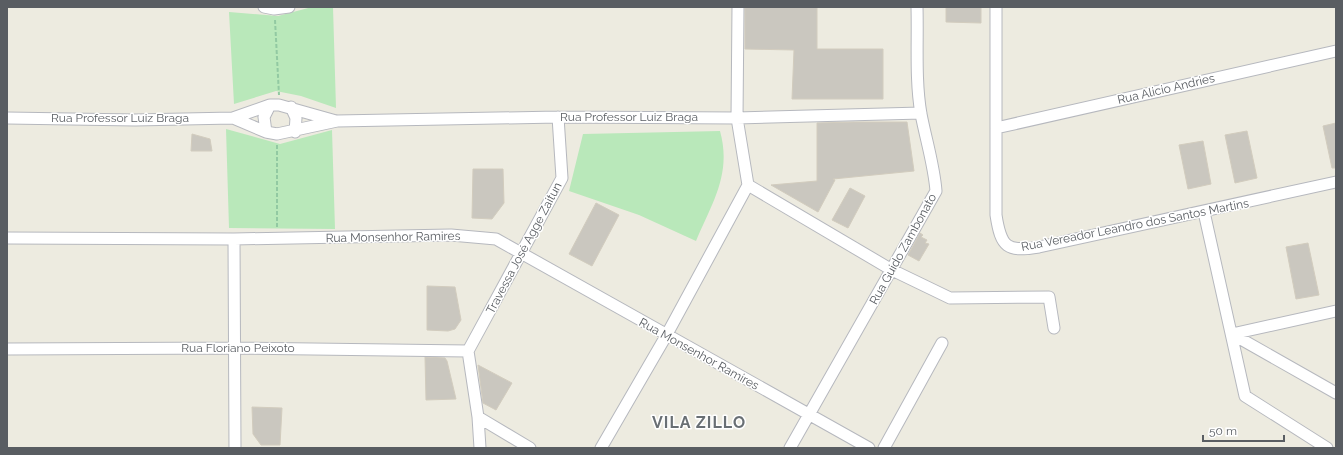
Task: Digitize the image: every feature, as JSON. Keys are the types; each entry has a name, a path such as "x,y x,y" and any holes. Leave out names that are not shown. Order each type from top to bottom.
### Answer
{"street":[{"path":"266,7 289,7"},
{"path":"601,448 666,336 748,185 737,118 738,7"},
{"name":"Rua Guido Zambonato","path":"790,448 936,191 933,163 921,113 918,81 918,7"},
{"name":"Rua Vereador Leandro dos Santos Martins","path":"996,7 996,216 998,230 1003,241 1012,249 1023,250 1039,247 1336,182"},
{"name":"Rua Alicio Andries","path":"996,128 1336,51"},
{"path":"266,132 264,117 270,105"},
{"name":"Rua Professor Luiz Braga","path":"7,118 135,120 233,118 270,105 291,107 337,121"},
{"path":"291,107 295,115 295,132"},
{"name":"Rua Professor Luiz Braga","path":"233,118 266,132 277,134 295,132 337,121 558,117 737,118 921,113"},
{"name":"Travessa José Agge Zaitun","path":"468,351 562,178 558,117"},
{"path":"748,185 892,270 950,298 1049,297 1054,328"},
{"path":"1204,212 1245,396 1327,448"},
{"name":"Rua Monsenhor Ramires","path":"7,238 347,238 451,234 496,239 666,336 869,448"},
{"path":"234,239 235,448"},
{"path":"1232,334 1336,312"},
{"path":"1232,334 1336,393"},
{"path":"884,448 942,343"},
{"name":"Rua Floriano Peixoto","path":"7,349 235,348 468,351"},
{"path":"468,351 478,417 480,448"},
{"path":"478,417 530,448"}],"green space":[{"path":"312,7 333,7 336,108 301,96 276,91 234,104 229,12 278,16"},
{"path":"226,129 280,144 332,130 335,229 229,228"},
{"path":"720,131 724,161 722,175 714,201 696,241 639,215 569,191 583,134"}],"building":[{"path":"745,7 817,7 817,49 883,49 883,99 792,99 794,50 745,49"},
{"path":"946,7 981,7 981,23 946,22"},
{"path":"907,122 914,171 833,179 835,180 818,212 771,185 817,181 817,123"},
{"path":"1336,123 1336,168 1332,168 1323,126"},
{"path":"1247,131 1257,178 1235,183 1225,135"},
{"path":"192,134 210,139 212,151 191,151"},
{"path":"1203,141 1211,184 1188,189 1179,145"},
{"path":"473,169 503,169 504,203 492,219 472,218"},
{"path":"850,188 865,196 848,228 832,220"},
{"path":"596,203 619,215 592,266 569,254"},
{"path":"920,233 923,235 921,237 927,240 925,243 929,244 919,261 908,255"},
{"path":"1308,243 1319,295 1296,299 1286,247"},
{"path":"427,286 455,287 461,320 455,329 448,331 427,330"},
{"path":"425,357 445,358 456,399 426,400"},
{"path":"478,365 512,383 496,410 483,403"},
{"path":"252,407 282,408 280,445 261,445 253,434"}],"district":[{"name":"VILA ZILLO","path":"699,422"}]}
